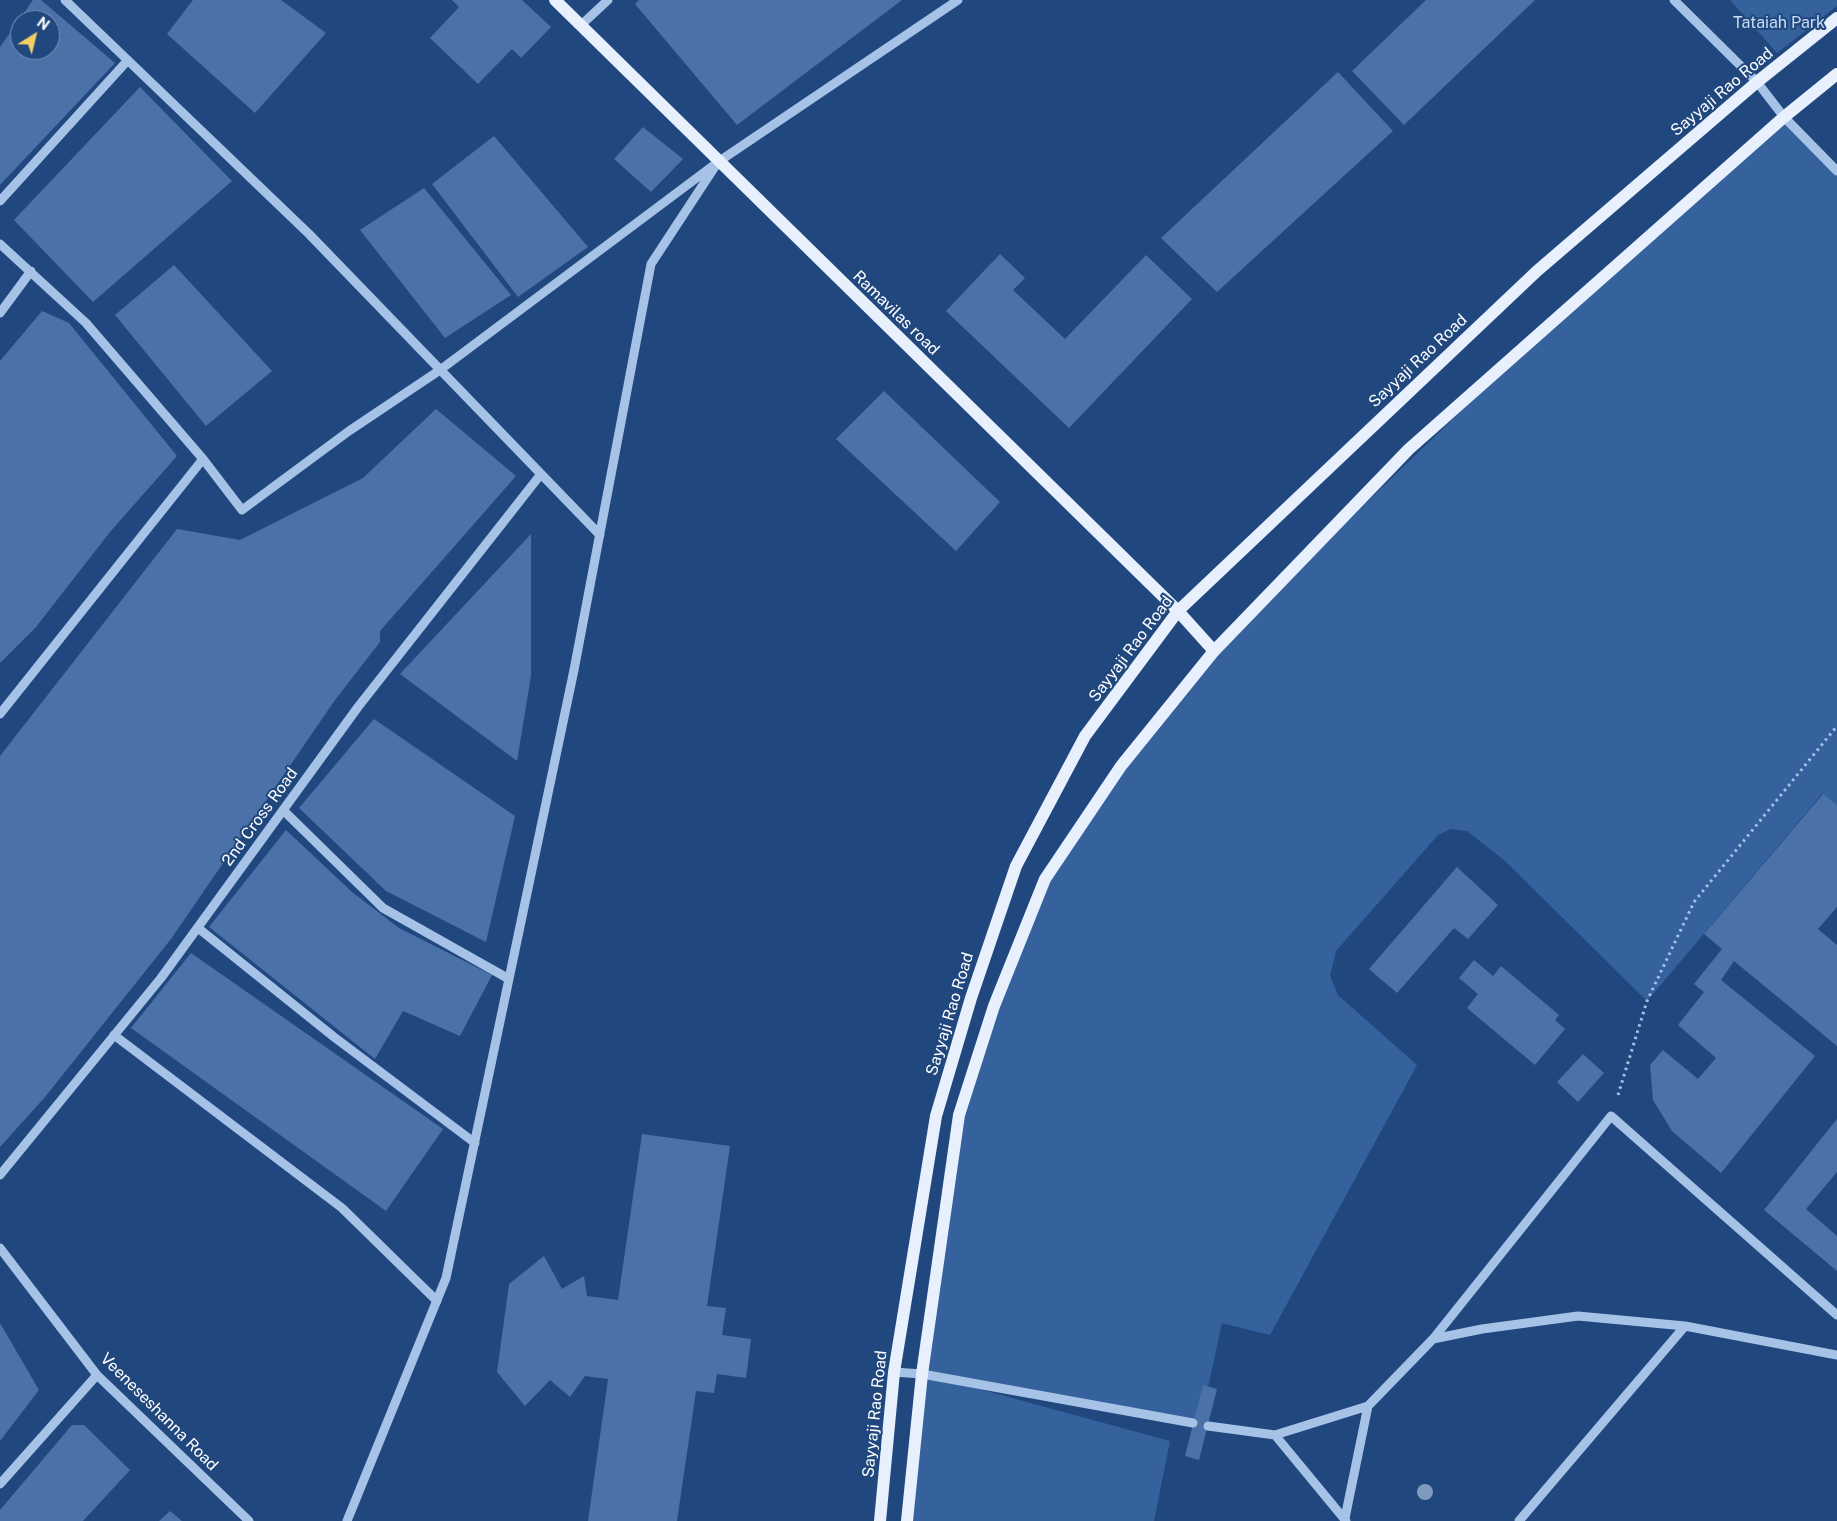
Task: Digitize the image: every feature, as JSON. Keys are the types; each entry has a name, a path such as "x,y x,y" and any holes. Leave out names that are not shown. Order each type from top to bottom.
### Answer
{"main road":[{"name":"Ramavilas road","path":"555,0 718,162 1178,611 1214,651"},
{"name":"Sayyaji Rao Road","path":"880,1521 894,1372 936,1116 971,998 1016,866 1085,736 1178,611 1537,271 1757,82 1837,18"},
{"path":"907,1521 922,1374 959,1115 994,1006 1045,880 1121,766 1214,651 1409,449 1784,117 1837,74"}],"street":[{"path":"66,0 309,234 600,535"},
{"path":"580,26 608,0"},
{"path":"0,244 86,323 203,458 242,510 349,431 440,370 718,162 958,0"},
{"path":"1674,0 1757,82 1784,117 1837,171"},
{"path":"0,201 128,60"},
{"path":"347,1521 446,1278 600,535 651,264 718,162"},
{"path":"0,313 31,271"},
{"path":"0,714 203,458"},
{"name":"2nd Cross Road","path":"0,1175 161,978 358,707 540,474"},
{"path":"283,810 383,908 509,979"},
{"path":"198,928 334,1037 474,1142"},
{"path":"114,1036 342,1208 437,1301"},
{"path":"1208,1426 1275,1435 1368,1406 1433,1339 1611,1116 1837,1315"},
{"name":"Veeneseshanna Road","path":"0,1248 97,1375 249,1521"},
{"path":"1433,1339 1482,1329 1578,1316 1685,1326 1837,1355"},
{"path":"1519,1521 1685,1326"},
{"path":"894,1372 922,1374 1194,1422"},
{"path":"0,1484 97,1375"},
{"path":"1345,1520 1368,1406"},
{"path":"1275,1435 1345,1520"}],"path":[{"path":"1611,1116 1646,1001 1694,902 1837,726"}],"green space":[{"name":"Tataiah Park","path":"1730,0 1837,0 1837,6 1777,53"},
{"path":"1784,117 1837,171 1837,805 1822,794 1647,1001 1504,860 1467,831 1451,829 1438,835 1336,951 1330,976 1338,995 1417,1065 1270,1335 1222,1323 1200,1424 931,1376 1170,1441 1154,1521 903,1521 959,1115 1045,879 1121,766 1224,640 1574,302"}],"building":[{"path":"33,0 41,0 53,10 26,10"},
{"path":"193,0 281,0 326,33 255,113 167,34"},
{"path":"452,0 522,0 551,27 521,58 512,49 478,84 430,38 459,7"},
{"path":"639,0 902,0 737,125 635,4"},
{"path":"1426,0 1535,0 1404,125 1352,71"},
{"path":"60,16 115,63 0,185 0,47 10,33 10,60 60,60"},
{"path":"1338,72 1393,131 1217,292 1161,238"},
{"path":"140,87 232,181 93,302 14,220"},
{"path":"643,127 683,159 651,192 614,159"},
{"path":"494,136 588,247 518,297 432,184"},
{"path":"424,188 511,295 445,338 360,230"},
{"path":"1000,254 1025,278 1013,290 1065,339 1146,255 1192,299 1069,428 946,311"},
{"path":"174,265 272,371 206,426 115,315"},
{"path":"42,311 69,323 177,456 110,532 36,627 0,663 0,361"},
{"path":"884,391 1000,502 956,551 836,439"},
{"path":"436,409 516,476 380,631 380,642 335,700 171,939 45,1097 0,1147 0,756 177,529 240,540 363,478"},
{"path":"531,534 531,676 517,761 400,674"},
{"path":"374,719 515,816 486,942 386,891 299,808"},
{"path":"1823,794 1837,805 1837,907 1818,929 1837,945 1837,1046 1734,961 1721,980 1815,1056 1721,1173 1672,1131 1653,1100 1650,1065 1663,1050 1698,1079 1716,1058 1678,1025 1704,992 1694,984 1722,949 1704,934"},
{"path":"286,830 352,892 399,928 492,975 460,1036 403,1011 375,1059 209,927"},
{"path":"1457,867 1498,905 1468,939 1454,928 1397,993 1369,969"},
{"path":"191,953 443,1129 386,1211 131,1028"},
{"path":"1474,960 1493,976 1501,966 1559,1015 1555,1020 1565,1029 1535,1065 1467,1008 1478,994 1459,978"},
{"path":"1583,1054 1604,1073 1578,1102 1557,1082"},
{"path":"1837,1119 1837,1172 1806,1209 1837,1236 1837,1271 1764,1210"},
{"path":"642,1134 730,1146 707,1306 726,1308 722,1335 751,1339 746,1378 717,1374 714,1393 696,1391 677,1521 588,1521 608,1379 585,1376 570,1397 550,1380 525,1406 497,1372 509,1284 544,1256 562,1289 584,1276 587,1296 618,1300"},
{"path":"0,1323 39,1390 0,1441"},
{"path":"1203,1385 1217,1389 1199,1460 1185,1456"},
{"path":"72,1425 84,1425 130,1470 83,1521 0,1521 0,1510"},
{"path":"170,1511 182,1521 159,1521"}]}
